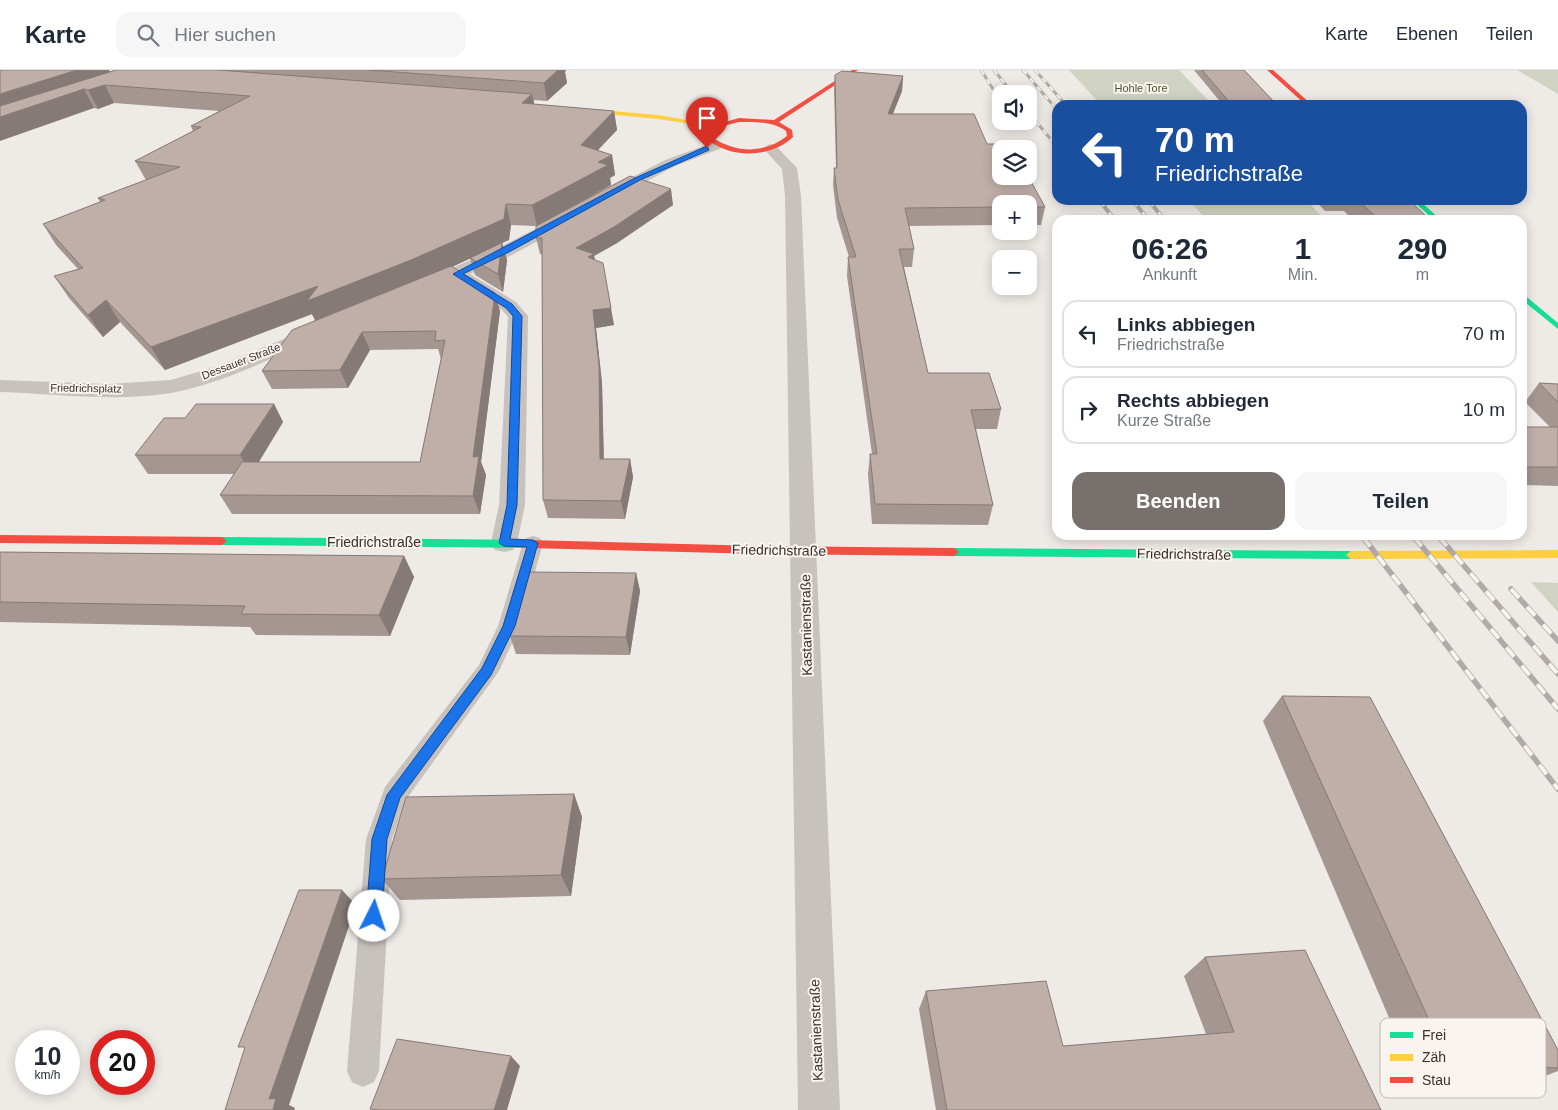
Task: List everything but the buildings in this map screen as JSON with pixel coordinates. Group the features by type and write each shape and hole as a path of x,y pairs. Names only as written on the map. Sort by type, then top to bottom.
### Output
{"street":[{"path":"775,122 855,70"},
{"path":"1270,70 1303,100"},
{"path":"412,292 506,251 670,163 717,145 738,150 770,148 784,144 791,134 786,127 775,122 739,120 717,126 658,117 566,109"},
{"path":"717,126 709,135 717,145"},
{"name":"Kastanienstraße","path":"770,148 789,168 794,196 819,1110"},
{"path":"1421,205 1432,215"},
{"path":"457,274 509,306 518,316 512,505 504,543"},
{"path":"1527,299 1558,327"},
{"name":"Dessauer Straße","path":"172,386 207,376 331,326"},
{"name":"Friedrichsplatz","path":"0,386 120,389 172,386"},
{"name":"Friedrichstraße","path":"0,539 533,543 805,550 1267,555 1558,554"}],"lane":[{"path":"363,1071 379,839 394,795 487,671 509,626 533,543"}],"green space":[{"name":"Hohle Tore","path":"1069,70 1179,70 1208,100 1096,100"},
{"path":"1517,70 1558,70 1558,94"},
{"path":"1193,205 1311,205 1320,215 1202,215"},
{"path":"1531,582 1558,583 1558,612"}],"railway":[{"path":"981,70 992,87"},
{"path":"994,70 1006,85"},
{"path":"1023,70 1052,104"},
{"path":"1035,70 1062,100"},
{"path":"1037,123 1052,141"},
{"path":"1103,205 1111,215"},
{"path":"1136,205 1145,215"},
{"path":"1152,205 1161,215"},
{"path":"1365,540 1558,789"},
{"path":"1417,540 1558,709"},
{"path":"1442,540 1558,674"},
{"path":"1511,589 1558,641"}],"traffic: fast":[{"path":"1421,205 1432,215"},
{"path":"1527,299 1558,327"},
{"path":"222,541 528,544"},
{"path":"954,552 1351,555"}],"traffic: slow":[{"path":"577,110 658,117 717,126"},
{"path":"1351,555 1558,554"}],"traffic: jam":[{"path":"775,122 855,70"},
{"path":"1270,70 1303,100"},
{"path":"739,120 765,120 777,123 789,130 790,137 772,148 750,152 729,148 710,139 710,132 717,126 739,120"},
{"path":"0,539 222,541"},
{"path":"528,544 761,550 954,552"}],"route":[{"path":"374,916 379,839 394,795 487,671 509,626 533,543 504,543 512,505 518,316 509,306 457,274 506,251 638,179 707,148"}]}
